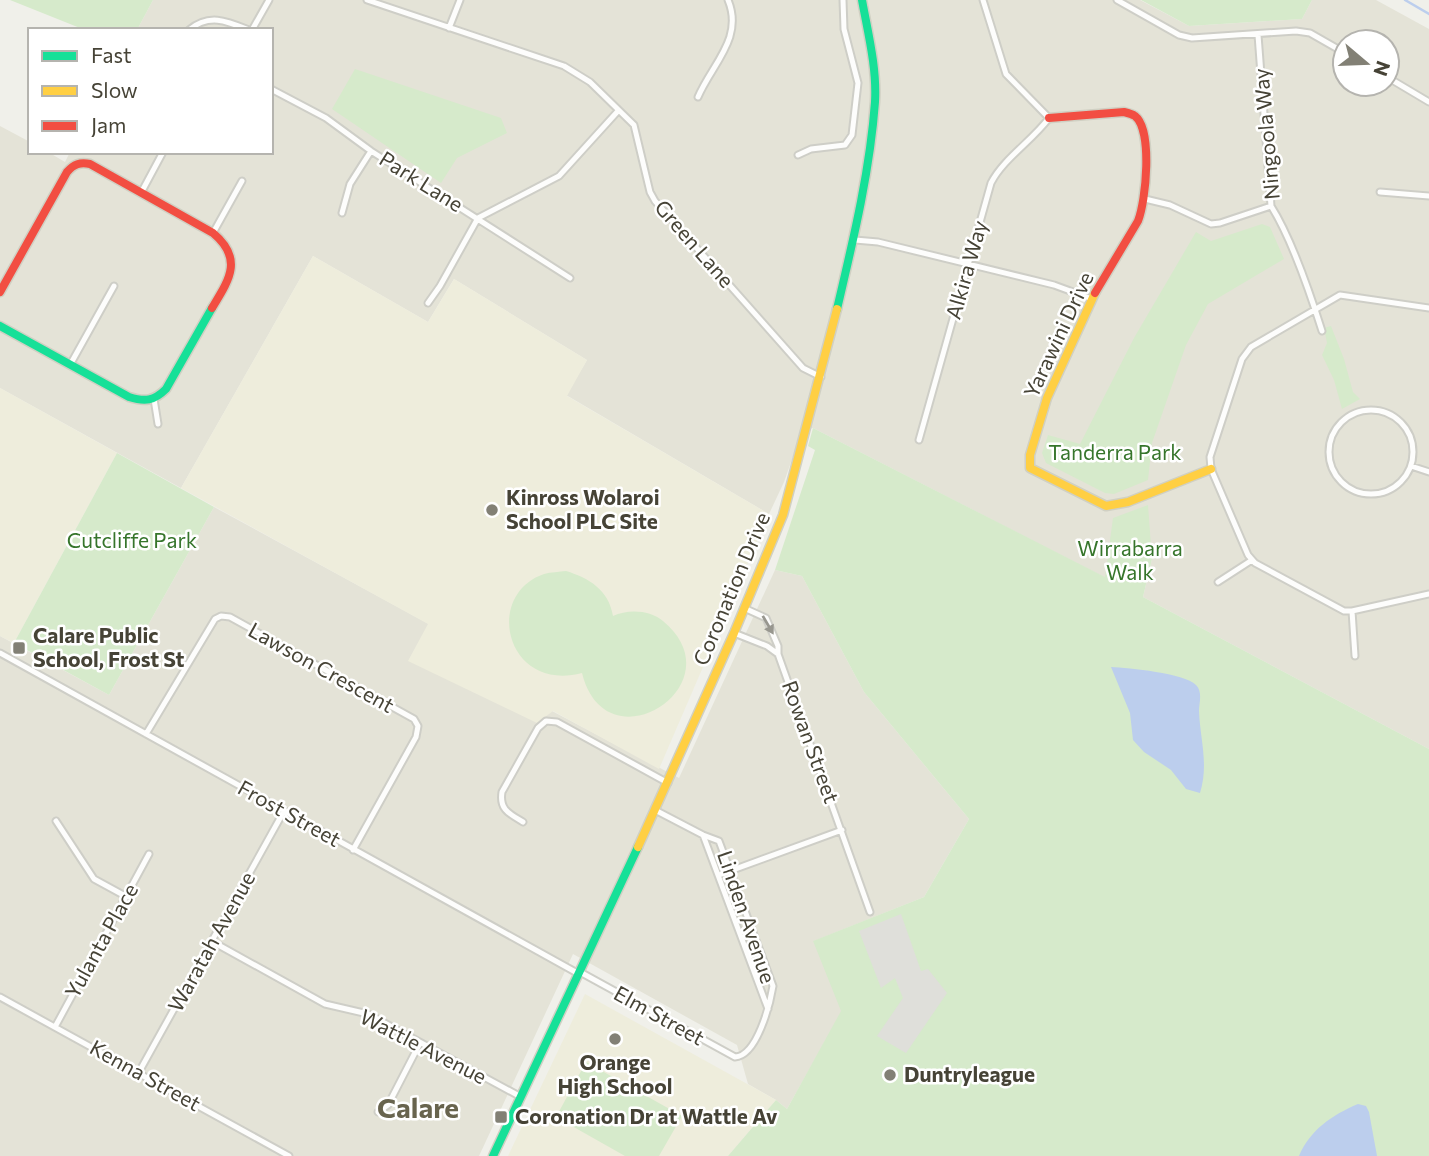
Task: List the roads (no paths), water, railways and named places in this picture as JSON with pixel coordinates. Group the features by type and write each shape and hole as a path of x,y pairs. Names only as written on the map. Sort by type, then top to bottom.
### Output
{"street":[{"path":"252,28 269,0"},
{"name":"Green Lane","path":"366,0 564,66 590,82 634,125 650,192 655,201 803,368 821,377"},
{"path":"449,28 460,0"},
{"path":"698,97 730,40 733,18 728,0"},
{"path":"799,155 811,149 845,145 852,135 858,83 844,29 843,0"},
{"name":"Coronation Drive","path":"493,1156 668,783 783,514 855,240 875,100 875,77 862,0"},
{"path":"983,0 1006,74 1049,118"},
{"path":"1117,0 1180,35 1192,38 1296,31 1310,33 1331,45"},
{"path":"192,28 212,19 224,20 246,28"},
{"name":"Ningoola Way","path":"1258,34 1271,206 1281,223 1322,331"},
{"path":"1401,85 1429,102"},
{"name":"Park Lane","path":"273,90 326,118 371,151 570,278"},
{"path":"428,303 478,218 559,176 618,111"},
{"name":"Yarawini Drive","path":"1049,118 1124,112 1135,116 1143,128 1146,182 1144,199 1135,226 1092,299 1042,411 1030,455 1030,468 1106,506 1128,502 1211,469"},
{"name":"Alkira Way","path":"919,440 993,178 1038,133 1049,118"},
{"path":"342,213 350,184 371,151"},
{"path":"141,193 162,154"},
{"path":"0,292 4,276 67,172 79,162 90,164 213,233 223,240 230,250 231,274 170,384 154,399 134,399 0,326"},
{"path":"213,233 242,181"},
{"path":"1380,192 1429,195"},
{"path":"1144,199 1170,205 1211,224 1271,206"},
{"path":"855,240 878,242 1073,290 1092,299"},
{"path":"70,365 114,286"},
{"path":"1429,308 1340,295 1251,347 1244,355 1210,451 1211,469 1252,560 1340,609 1352,611 1429,594"},
{"path":"154,399 158,424"},
{"path":"1366,410 1385,412 1400,421 1410,436 1413,446 1411,466 1404,479 1388,491 1371,495 1355,492 1340,482 1333,472 1328,453 1331,439 1340,423 1354,413 1366,410"},
{"path":"1411,466 1429,472"},
{"path":"1218,582 1252,560"},
{"name":"Rowan Street","path":"744,608 766,618 778,646 778,654 870,912"},
{"path":"1352,611 1355,656"},
{"name":"Lawson Crescent","path":"146,734 215,619 221,616 230,617 414,719 418,726 416,737 353,850"},
{"name":"Rowan Street","path":"734,633 767,646 778,654"},
{"name":"Frost Street","path":"0,653 580,973"},
{"path":"523,822 504,809 501,804 502,792 538,728 546,721 557,722 668,783"},
{"name":"Linden Avenue","path":"655,810 719,841 773,986 769,1011 747,1052 740,1057"},
{"name":"Waratah Avenue","path":"139,1072 284,811"},
{"path":"56,821 94,879 127,897"},
{"name":"Rowan Street","path":"719,874 842,830"},
{"name":"Linden Avenue","path":"703,835 769,1011"},
{"name":"Yulanta Place","path":"55,1027 149,854"},
{"name":"Wattle Avenue","path":"213,942 325,1004 368,1014 521,1097"},
{"name":"Elm Street","path":"580,973 731,1056 740,1057"},
{"path":"0,1006 2,999"},
{"name":"Kenna Street","path":"2,999 289,1156"},
{"path":"378,1112 388,1105 420,1042"}],"water":[{"path":"1111,667 1169,674 1196,685 1200,694 1204,762 1200,793 1186,789 1171,770 1144,752 1133,740 1130,713"},
{"path":"1358,1104 1366,1106 1369,1112 1377,1156 1299,1156 1309,1138 1323,1124"}],"waterway":[{"path":"1405,0 1429,14"}],"place":[{"name":"Kinross Wolaroi School PLC Site","path":"492,510"},
{"name":"Calare Public School, Frost St","path":"19,648"},
{"name":"Orange High School","path":"615,1039"},
{"name":"Duntryleague","path":"890,1075"},
{"name":"Coronation Dr at Wattle Av","path":"501,1117"}],"district":[{"name":"Calare","path":"418,1108"}],"park label":[{"name":"Tanderra Park","path":"1115,453"},
{"name":"Cutcliffe Park","path":"132,541"},
{"name":"Wirrabarra Walk","path":"1130,561"}]}
